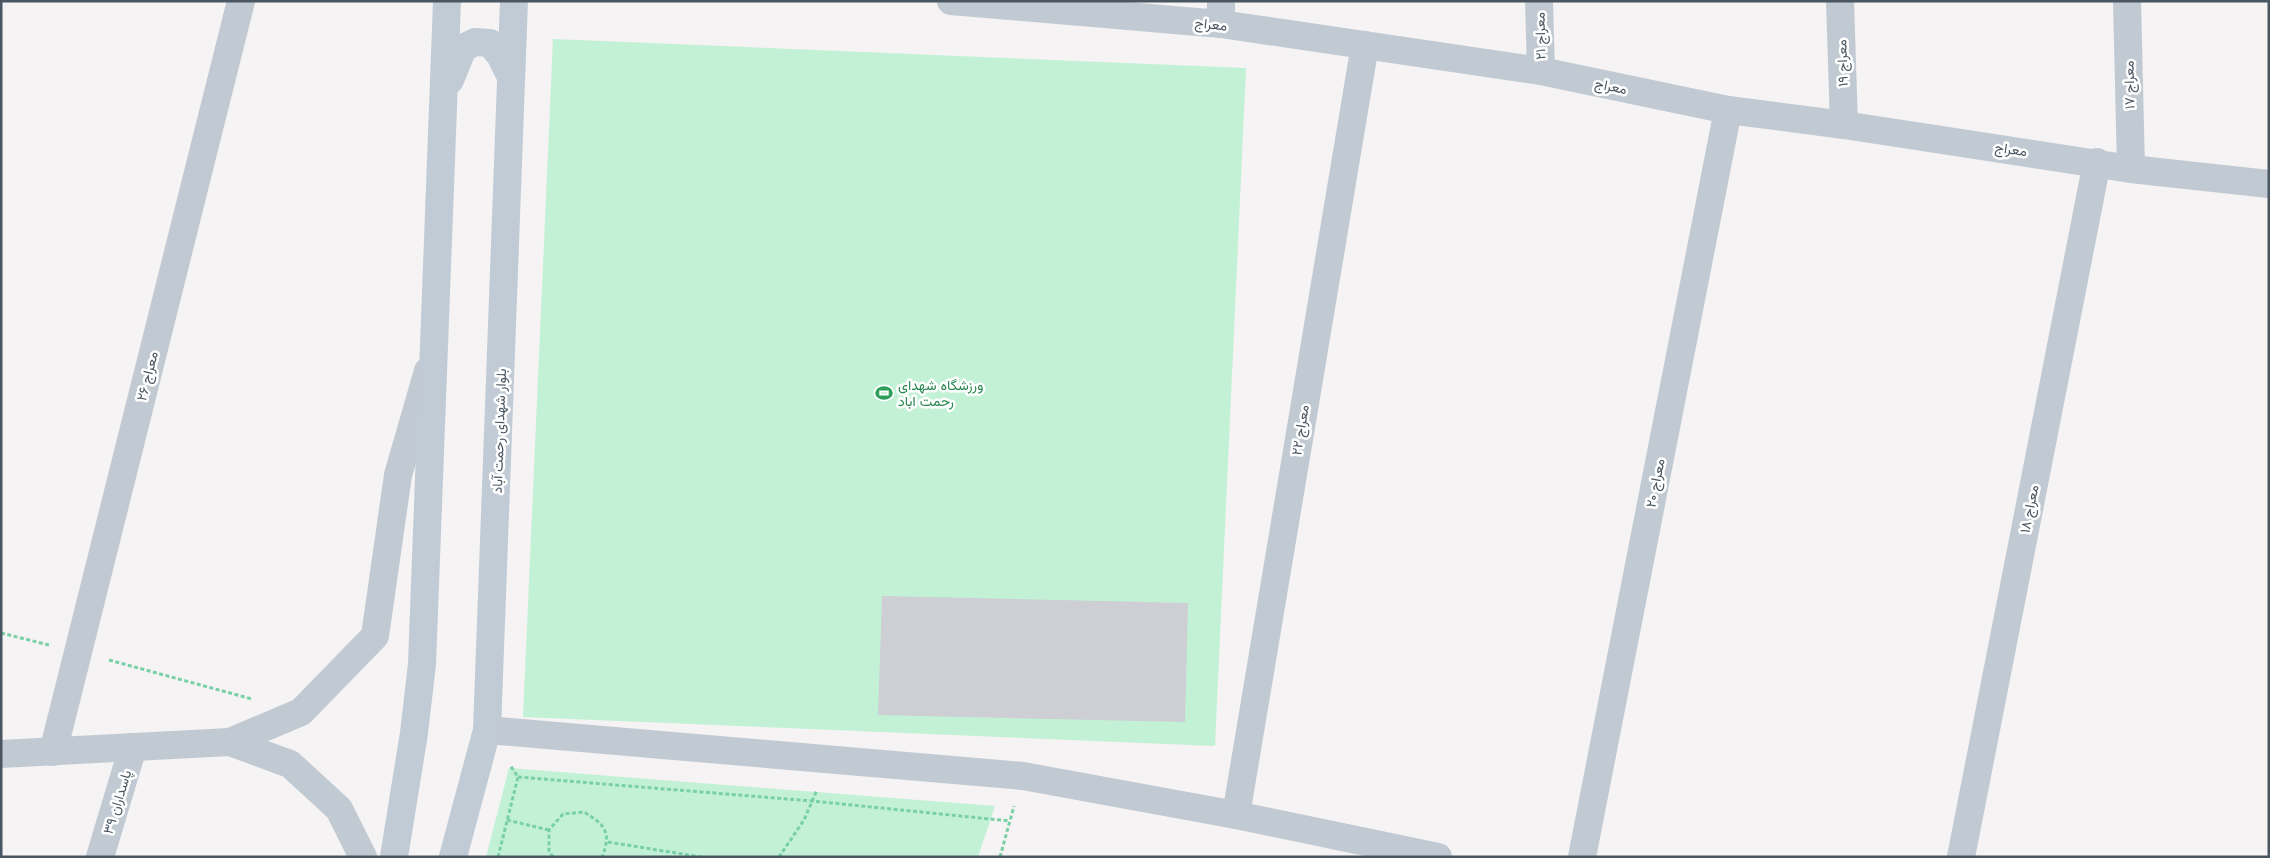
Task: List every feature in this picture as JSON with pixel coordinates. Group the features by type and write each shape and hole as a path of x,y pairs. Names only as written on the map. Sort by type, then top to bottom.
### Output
{"street":[{"name":"معراج ۲۶","path":"53,752 241,1"},
{"path":"394,857 414,733 422,664 447,1"},
{"name":"بلوار شهدای رحمت آباد","path":"453,857 487,730 514,1"},
{"name":"معراج","path":"951,1 1221,13 1365,45 1541,71 1728,110 1844,125 2097,162 2132,169 2269,184"},
{"name":"معراج ۲۱","path":"1539,1 1541,71"},
{"name":"معراج ۱۹","path":"1840,1 1844,125"},
{"name":"معراج ۱۷","path":"2127,1 2132,169"},
{"path":"444,99 454,66 463,48 475,42 490,43 500,54 511,77"},
{"name":"معراج ۲۲","path":"1236,815 1365,45"},
{"name":"معراج ۲۰","path":"1582,857 1728,110"},
{"name":"معراج ۱۸","path":"1961,857 2097,162"},
{"path":"1,754 230,742 301,712 375,636 398,475 434,351"},
{"path":"487,730 1022,776 1236,815 1438,857"},
{"path":"230,742 290,764 339,809 363,857"},
{"name":"پاسداران ۳۹","path":"100,857 133,747"}],"path":[{"path":"1,633 254,700"},
{"path":"487,730 518,777 498,857"},
{"path":"779,857 804,820 830,760"},
{"path":"1000,857 1022,776"},
{"path":"518,777 812,801 1010,821"},
{"path":"553,857 549,851 550,830 564,814 584,812 602,823 608,842 602,857"},
{"path":"508,820 550,830"},
{"path":"608,842 701,857"}],"green space":[{"name":"ورزشگاه شهدای رحمت اباد","path":"553,39 1246,68 1215,746 523,717"},
{"path":"509,768 995,806 978,857 486,857"}],"building":[{"path":"882,596 1188,603 1185,722 878,715"}],"place":[{"name":"ورزشگاه شهدای رحمت اباد","path":"884,393"}]}
